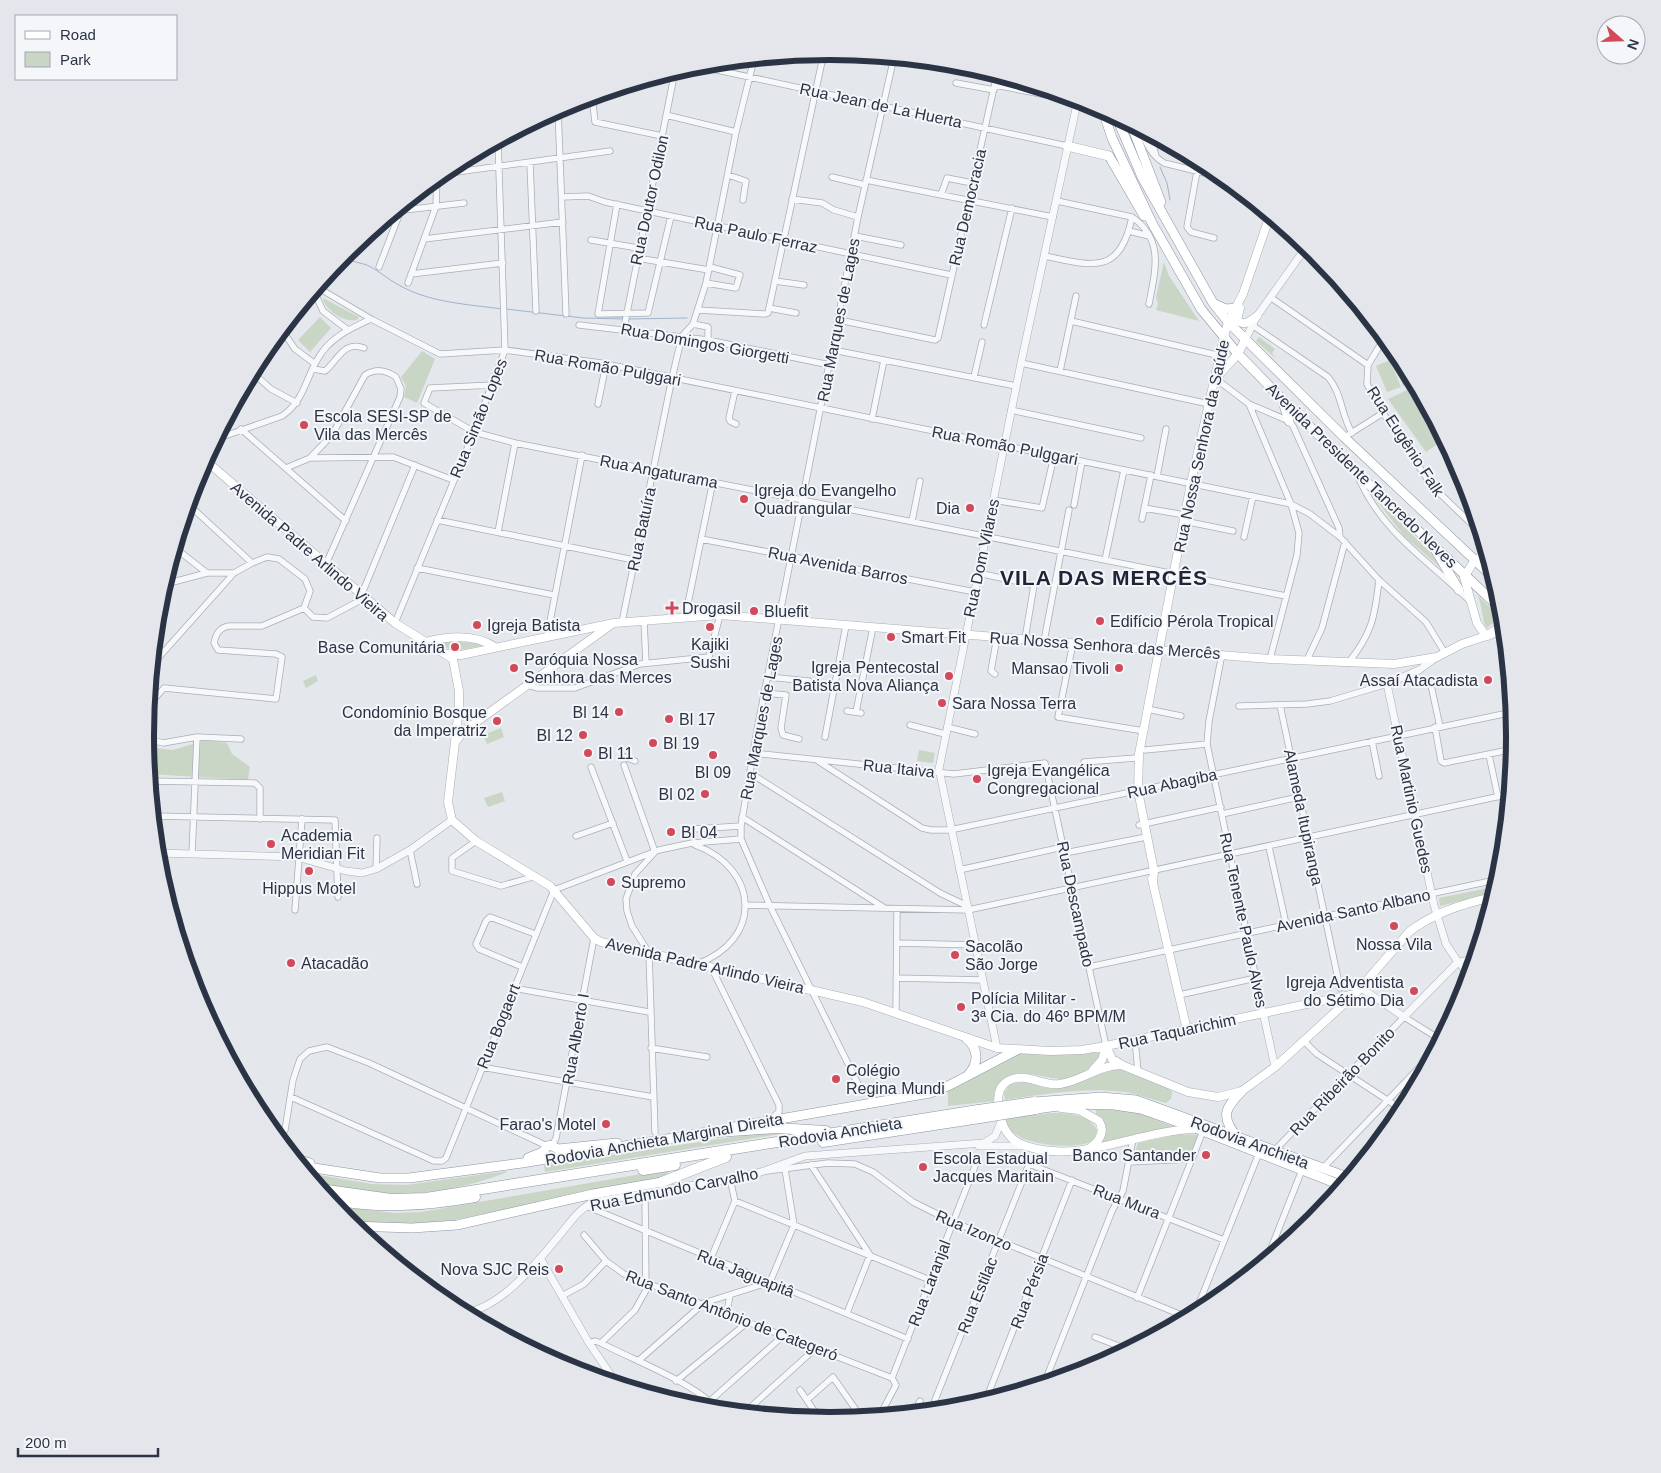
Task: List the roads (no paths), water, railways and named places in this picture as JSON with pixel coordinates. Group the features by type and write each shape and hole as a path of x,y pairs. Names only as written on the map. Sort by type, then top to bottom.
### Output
{"highway":[{"path":"1106,119 1112,138 1152,223"},
{"path":"1120,125 1142,177 1168,224"},
{"path":"1134,132 1168,224"},
{"path":"1067,146 1109,156 1140,212 1152,223"},
{"name":"Avenida Presidente Tancredo Neves","path":"1152,223 1196,301 1238,354 1356,472 1493,601"},
{"name":"Avenida Presidente Tancredo Neves","path":"1168,224 1213,303 1228,322 1348,435 1486,571"},
{"path":"1213,303 1226,308 1236,308"},
{"path":"1282,399 1291,423"},
{"path":"1430,543 1459,590"},
{"path":"1486,636 1498,631"},
{"path":"966,1038 973,1046 976,1056 975,1066 966,1077"},
{"name":"Rodovia Anchieta Marginal Direita","path":"310,1168 380,1178 408,1178 522,1163 634,1145 920,1095 950,1085 1017,1050"},
{"path":"1237,1137 1229,1127 1226,1114 1227,1107 1242,1091"},
{"name":"Rodovia Anchieta","path":"338,1200 388,1206 427,1206 1078,1097 1123,1098 1150,1105 1345,1176"},
{"name":"Rodovia Anchieta","path":"1035,1105 1050,1107 1072,1104 1128,1106 1200,1130 1338,1184"},
{"name":"Rodovia Anchieta","path":"330,1191 391,1199 426,1198 839,1132 979,1114"},
{"path":"704,1133 776,1128 839,1132"},
{"path":"522,1163 543,1152 551,1144 558,1150 605,1143 634,1145"},
{"path":"364,1226 421,1228 458,1225 592,1194 662,1182 726,1157"},
{"path":"305,1162 338,1173"}],"main road":[{"name":"Rua Nossa Senhora da Saúde","path":"1187,1030 1141,825 1136,791 1136,758 1147,711 1191,483 1224,337 1228,322 1243,294 1268,221"},
{"path":"1243,294 1238,322 1245,324 1257,316"},
{"path":"1216,379 1238,354 1245,340"},
{"name":"Avenida Padre Arlindo Vieira","path":"211,465 395,623 447,654"},
{"path":"1483,556 1475,560 1465,574 1465,587 1472,603 1477,623 1486,636"},
{"name":"Rua Nossa Senhora das Mercês","path":"447,654 458,658 495,647 618,623 720,615 1270,658 1394,664 1437,657 1462,644 1486,636 1498,629"},
{"path":"456,743 461,733 592,639 618,623"},
{"path":"1462,644 1473,634 1477,623"},
{"path":"589,628 592,639"},
{"path":"425,642 449,637 464,637 481,640 495,647"},
{"path":"452,820 448,802 459,724 458,658"},
{"path":"459,724 461,733"},
{"name":"Rua Nossa Senhora da Saúde","path":"1136,791 1142,731"},
{"name":"Avenida Padre Arlindo Vieira","path":"452,820 476,841 536,876 554,890 594,938 616,947 813,990 896,1012 997,1048"},
{"path":"1106,1046 1112,1059 1124,1066 1177,1088 1218,1097 1242,1091 1275,1067 1358,991 1409,932 1437,914 1487,899"},
{"name":"Rua Taquarichim","path":"997,1048 1017,1050 1082,1050 1187,1030 1358,991"},
{"path":"1090,1072 1102,1060 1106,1046"},
{"path":"1028,1147 1009,1136 1002,1120 999,1096 1005,1083 1010,1080 1025,1078 1060,1084 1106,1066 1124,1066"},
{"path":"1050,1107 1079,1110 1099,1121 1102,1128 1101,1136 1091,1148"},
{"name":"Rua Edmundo Carvalho","path":"1028,1147 1056,1151 1091,1148 1170,1131 1200,1130"}],"street":[{"path":"698,310 766,314 768,310 822,60"},
{"name":"Rua Marques de Lages","path":"862,1092 770,906 741,839 741,826 764,693 791,556 804,501 858,216 893,63"},
{"path":"708,340 708,327 693,324 706,283 719,226 736,132 752,65"},
{"name":"Rua Jean de La Huerta","path":"717,70 1067,146"},
{"name":"Rua Doutor Odilon","path":"625,320 673,79"},
{"name":"Rua Democracia","path":"838,324 936,340 995,81"},
{"path":"956,82 1044,95"},
{"path":"593,103 595,122 662,136"},
{"name":"Rua Dom Vilares","path":"997,1048 939,772 1011,410 1076,106"},
{"path":"666,116 736,132"},
{"path":"558,117 566,314"},
{"path":"1143,137 1156,158 1170,166 1206,174"},
{"path":"1152,142 1156,158"},
{"name":"Rua Simão Lopes","path":"395,623 506,350 499,147"},
{"path":"459,172 610,151"},
{"path":"530,163 536,312"},
{"path":"1198,169 1187,227 1191,232 1214,238"},
{"path":"728,175 746,180 743,200"},
{"path":"832,177 969,200 1053,217"},
{"path":"941,195 947,178 972,184"},
{"path":"408,283 436,206 437,187"},
{"name":"Rua Paulo Ferraz","path":"562,197 588,196 671,216 951,275"},
{"path":"792,199 822,203 834,210 858,216"},
{"path":"1057,201 1132,218 1149,236 1157,258 1149,304"},
{"path":"408,209 464,203"},
{"path":"617,204 598,314 625,320 646,314 650,310 671,216"},
{"path":"984,325 1012,208"},
{"path":"380,267 396,218"},
{"path":"1045,256 1085,264 1102,262 1120,252 1124,246 1132,218"},
{"path":"424,239 563,222"},
{"path":"1129,231 1149,236"},
{"path":"855,236 901,245"},
{"path":"591,240 638,248"},
{"path":"1245,340 1257,316 1303,253"},
{"path":"636,258 740,275 736,288 706,283"},
{"path":"412,274 502,263"},
{"path":"775,281 804,285"},
{"name":"Rua Romão Pulggari","path":"322,290 371,319 440,354 506,350 606,364 1291,504 1324,523 1340,537 1379,580 1426,622 1445,653"},
{"path":"1060,371 1076,296"},
{"path":"317,297 323,311 348,330"},
{"path":"1270,297 1368,365"},
{"path":"768,310 796,313"},
{"path":"226,435 282,416 297,403 314,366 327,346 348,330 371,319"},
{"name":"Rua Domingos Giorgetti","path":"579,325 625,320 682,336 830,365"},
{"path":"1071,321 1221,356"},
{"name":"Rua Batuíra","path":"618,623 634,560 682,336 693,324"},
{"path":"1252,326 1328,378 1337,389 1348,435 1384,413"},
{"path":"286,336 295,349 314,366 325,371 349,347 358,345 364,348"},
{"path":"974,377 982,342"},
{"name":"Rua Eugênio Falk","path":"1381,344 1368,365 1367,384 1432,486 1473,525"},
{"path":"833,350 1016,386"},
{"path":"872,419 884,360"},
{"path":"1021,363 1209,404"},
{"path":"598,404 606,364"},
{"path":"286,468 310,458 338,428 359,382 365,375 371,371 382,370 396,377 401,389 326,564"},
{"path":"258,377 271,389 297,403"},
{"path":"1216,379 1249,404 1291,423 1334,518 1340,537"},
{"name":"Rua Angaturama","path":"492,385 430,388 424,403 426,406 474,432 515,443 1286,596"},
{"path":"735,391 729,418 730,421 736,424"},
{"path":"1249,404 1291,504 1297,522 1299,546 1270,658"},
{"path":"1011,410 1142,438"},
{"path":"241,429 346,521"},
{"path":"1142,519 1166,429"},
{"path":"498,532 515,443"},
{"path":"321,447 325,458"},
{"path":"547,637 582,455"},
{"path":"993,500 1040,509 1044,506 1054,456"},
{"path":"310,458 393,457 453,480"},
{"path":"1074,505 1082,461"},
{"path":"304,608 314,617 326,618 359,601 415,465"},
{"path":"1106,560 1124,470"},
{"path":"1356,472 1372,504 1402,542 1472,603"},
{"path":"686,618 713,481"},
{"path":"912,521 920,481"},
{"path":"1244,537 1253,496"},
{"path":"1144,508 1233,531"},
{"path":"194,509 252,562"},
{"path":"1044,641 1069,510"},
{"path":"1324,523 1334,518"},
{"path":"437,520 634,560"},
{"name":"Rua Avenida Barros","path":"701,539 975,592"},
{"path":"1307,660 1322,628 1345,542"},
{"path":"180,552 207,574"},
{"path":"155,698 164,688 276,699 283,664 282,657 276,654 218,650 214,644 215,638 224,628 262,626 304,608 310,591 305,579 279,559 267,557 252,562 234,574 159,657"},
{"path":"417,568 554,595"},
{"path":"978,573 1034,585 1025,639"},
{"path":"172,583 207,574 234,574"},
{"path":"1348,663 1371,629 1379,580"},
{"path":"527,685 538,688 575,688 624,668 646,663 709,656 720,615"},
{"path":"644,621 646,663"},
{"path":"825,737 846,624"},
{"path":"847,711 859,713 874,627"},
{"path":"995,674 991,671 997,637"},
{"path":"1073,643 1058,717 1142,731"},
{"name":"Rua Tenente Paulo Alves","path":"1222,654 1208,721 1207,744 1275,1067"},
{"path":"1239,706 1293,706 1330,701 1387,684 1419,670 1437,657"},
{"path":"768,676 809,681"},
{"name":"Rua Martinio Guedes","path":"1387,684 1416,815 1431,894 1446,944 1458,962"},
{"path":"1431,685 1441,760 1444,763 1507,751"},
{"path":"764,693 786,696 781,728 783,735 799,739"},
{"name":"Alameda Itupiranga","path":"1280,705 1340,988"},
{"path":"1147,711 1181,716"},
{"name":"Rua Abagiba","path":"818,761 922,828 950,830 1506,713"},
{"path":"910,725 975,734"},
{"path":"154,740 163,743 197,737 241,739"},
{"path":"192,854 197,737"},
{"path":"1372,741 1379,776"},
{"path":"1145,750 1207,744"},
{"name":"Rua Itaiva","path":"753,753 818,761 967,773 1045,763"},
{"path":"1489,755 1498,797"},
{"path":"622,756 635,761"},
{"path":"1084,762 1136,758"},
{"name":"Rua Descampado","path":"1045,763 1106,1046"},
{"path":"624,765 655,852"},
{"path":"591,767 627,862"},
{"path":"750,773 940,893 968,908"},
{"path":"155,781 258,784 261,792 260,818"},
{"path":"745,906 897,909 968,908 1269,847 1504,795"},
{"path":"1141,825 1299,798"},
{"path":"159,816 336,821 338,897"},
{"path":"742,817 885,908"},
{"path":"295,910 302,820"},
{"path":"165,853 299,858 357,873 376,869 410,850 452,820"},
{"path":"576,836 613,823"},
{"path":"694,830 741,826"},
{"path":"959,870 1144,837"},
{"path":"376,869 377,838"},
{"path":"554,890 655,852 692,844 741,839"},
{"path":"476,841 452,858 451,869 454,873 501,886 536,876"},
{"path":"692,844 716,854 729,864 741,882 745,906 743,920 732,941 712,958 695,965"},
{"path":"1269,847 1286,924"},
{"path":"410,850 417,884"},
{"path":"655,852 635,874 626,899 627,911 632,926 649,954 649,1012 655,1132"},
{"name":"Avenida Santo Albano","path":"1090,967 1325,915 1491,881"},
{"name":"Rua Bogaert","path":"291,1097 434,1161 442,1161 446,1158 481,1067 554,890"},
{"path":"896,1012 897,909"},
{"path":"522,967 479,949 476,944 490,917 535,934"},
{"name":"Rua Alberto I","path":"551,1144 567,1081 594,938"},
{"path":"897,943 976,945"},
{"path":"1465,971 1458,962 1469,959"},
{"name":"Rua Ribeirão Bonito","path":"1275,1150 1458,962"},
{"path":"712,969 779,1105 779,1112 768,1121"},
{"path":"896,978 983,980"},
{"path":"1179,995 1256,978"},
{"path":"513,988 649,1012"},
{"path":"1358,991 1437,1037"},
{"path":"1135,1040 1138,1071"},
{"path":"1304,1041 1317,1054 1397,1106"},
{"path":"283,1133 285,1130 295,1069 300,1059 309,1051 327,1047 369,1063 465,1108 551,1144"},
{"path":"651,1048 707,1057"},
{"path":"1323,1168 1421,1065"},
{"path":"481,1067 653,1097"},
{"name":"Rua Edmundo Carvalho","path":"956,1146 990,1140 998,1131 1002,1120"},
{"path":"1137,1298 1192,1159 1200,1130"},
{"path":"1047,1377 1112,1211 1120,1198 1133,1139"},
{"name":"Rua Edmundo Carvalho","path":"473,1310 496,1300 540,1258 586,1206 594,1202 730,1179 761,1172 806,1156 956,1146 1028,1147"},
{"path":"1199,1303 1258,1153"},
{"path":"1129,1162 1192,1159"},
{"name":"Rua Laranjal","path":"882,1411 895,1388 896,1382 892,1378 977,1161"},
{"name":"Rua Izonzo","path":"761,1172 840,1163 865,1168 907,1199 953,1222 1181,1315"},
{"name":"Rua Mura","path":"1030,1163 1224,1240"},
{"name":"Rua Estilac","path":"935,1400 1030,1163"},
{"path":"811,1165 870,1255"},
{"path":"638,1361 704,1303 770,1282 794,1224 785,1169"},
{"path":"1270,1250 1302,1170"},
{"path":"711,1258 735,1201 730,1179"},
{"name":"Rua Pérsia","path":"989,1394 1072,1180"},
{"path":"594,1351 603,1344 641,1302 647,1283 646,1193"},
{"path":"735,1201 930,1280"},
{"name":"Rua Jaguapitâ","path":"586,1206 908,1339"},
{"name":"Rua Santo Antônio de Categeró","path":"584,1235 606,1261 624,1274 704,1303 892,1378"},
{"path":"847,1313 870,1255"},
{"path":"540,1258 589,1343 612,1377"},
{"path":"562,1296 584,1284 606,1261"},
{"path":"727,1312 730,1295"},
{"path":"676,1380 749,1321"},
{"path":"589,1343 595,1341 603,1344 676,1380 711,1400 784,1335"},
{"path":"1095,1337 1121,1347"},
{"path":"750,1408 816,1348"},
{"path":"807,1400 833,1377 857,1412"},
{"path":"800,1390 815,1413"},
{"path":"917,1407 920,1402"}],"waterway":[{"path":"1160,167 1167,183 1170,200"},
{"path":"350,260 368,265 397,284 422,295 448,302 502,309"},
{"path":"506,309 583,318 624,319"},
{"path":"628,319 687,318"}],"place":[{"name":"Escola SESI-SP de Vila das Mercês","path":"304,425"},
{"name":"Igreja do Evangelho Quadrangular","path":"744,499"},
{"name":"Dia","path":"970,508"},
{"name":"Drogasil","path":"672,608"},
{"name":"Bluefit","path":"754,611"},
{"name":"Edifício Pérola Tropical","path":"1100,621"},
{"name":"Igreja Batista","path":"477,625"},
{"name":"Kajiki Sushi","path":"710,627"},
{"name":"Smart Fit","path":"891,637"},
{"name":"Base Comunitária","path":"455,647"},
{"name":"Paróquia Nossa Senhora das Merces","path":"514,668"},
{"name":"Mansao Tivoli","path":"1119,668"},
{"name":"Igreja Pentecostal Batista Nova Aliança","path":"949,676"},
{"name":"Assaí Atacadista","path":"1488,680"},
{"name":"Sara Nossa Terra","path":"942,703"},
{"name":"Bl 14","path":"619,712"},
{"name":"Bl 17","path":"669,719"},
{"name":"Condomínio Bosque da Imperatriz","path":"497,721"},
{"name":"Bl 12","path":"583,735"},
{"name":"Bl 19","path":"653,743"},
{"name":"Bl 11","path":"588,753"},
{"name":"Bl 09","path":"713,755"},
{"name":"Igreja Evangélica Congregacional","path":"977,779"},
{"name":"Bl 02","path":"705,794"},
{"name":"Bl 04","path":"671,832"},
{"name":"Academia Meridian Fit","path":"271,844"},
{"name":"Hippus Motel","path":"309,871"},
{"name":"Supremo","path":"611,882"},
{"name":"Nossa Vila","path":"1394,926"},
{"name":"Sacolão São Jorge","path":"955,955"},
{"name":"Atacadão","path":"291,963"},
{"name":"Igreja Adventista do Sétimo Dia","path":"1414,991"},
{"name":"Polícia Militar - 3ª Cia. do 46º BPM/M","path":"961,1007"},
{"name":"Colégio Regina Mundi","path":"836,1079"},
{"name":"Farao's Motel","path":"606,1124"},
{"name":"Banco Santander","path":"1206,1155"},
{"name":"Escola Estadual Jacques Maritain","path":"923,1167"},
{"name":"Nova SJC Reis","path":"559,1269"}],"district":[{"name":"VILA DAS MERCÊS","path":"1104,578"}]}
